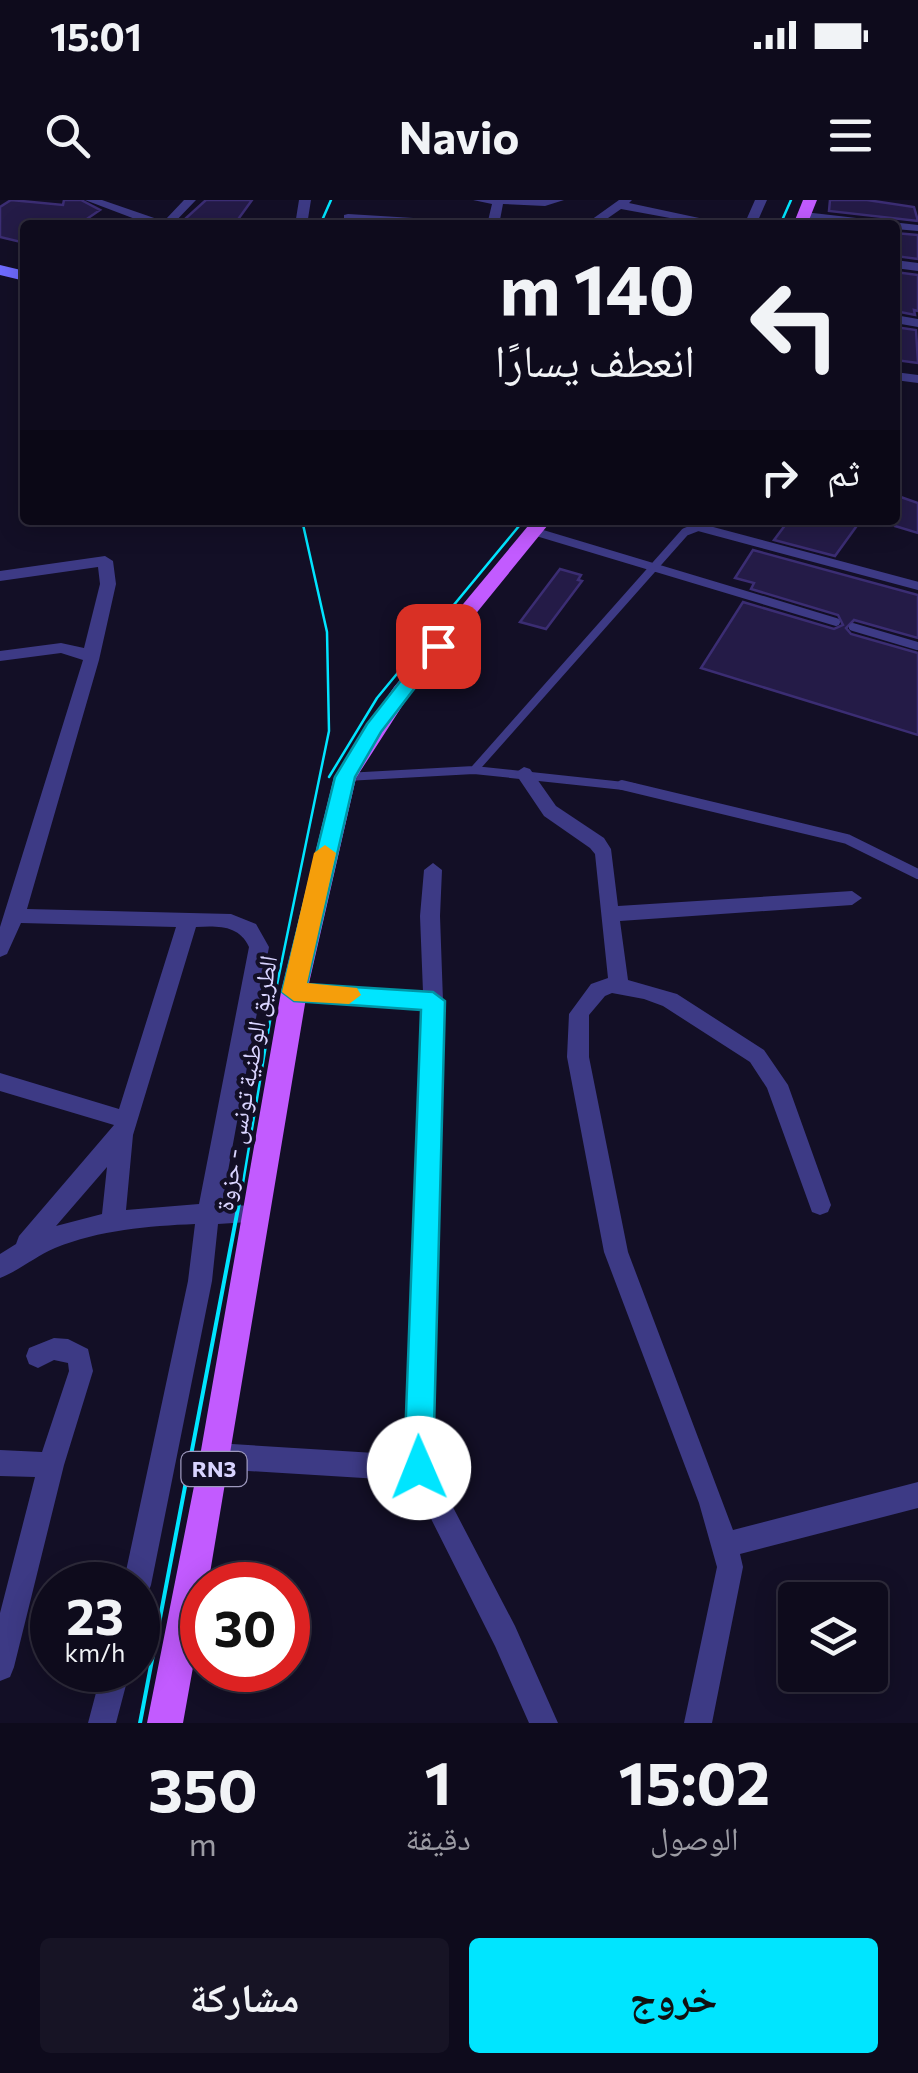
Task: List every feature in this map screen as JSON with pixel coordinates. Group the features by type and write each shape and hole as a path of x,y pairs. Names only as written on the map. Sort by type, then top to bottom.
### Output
{"main road":[{"name":"الطريق الوطنية تونس - حزوة","path":"164,1723 216,1456 294,992 345,777 401,692 538,526"}],"street":[{"path":"90,200 152,220"},
{"path":"172,220 190,200"},
{"path":"478,200 545,204 558,200"},
{"path":"598,220 623,203 688,220"},
{"path":"804,213 855,220"},
{"path":"0,576 106,561 108,584 15,916 0,949"},
{"path":"0,656 60,648 90,655"},
{"path":"524,773 550,811 597,843 604,854 619,985"},
{"path":"433,870 433,1001 419,1468 505,1636 544,1723"},
{"path":"609,914 852,898"},
{"path":"15,916 206,918 244,925 256,934 259,948 196,1298 142,1562"},
{"path":"112,1222 124,1128 188,920"},
{"path":"698,1723 730,1567 726,1544 616,1252 578,1057 579,1014 598,990 619,985 670,1000 757,1056 777,1085 820,1205"},
{"path":"294,992 433,1001"},
{"path":"0,1082 124,1128"},
{"path":"0,1267 22,1249 124,1128"},
{"path":"22,1249 60,1233 112,1222 256,1214"},
{"path":"0,1666 51,1465 81,1371 79,1357 68,1349 50,1349 38,1356"},
{"path":"216,1456 419,1468"},
{"path":"0,1463 51,1465"},
{"path":"726,1544 918,1495"},
{"path":"102,1723 110,1692"}],"lane":[{"path":"538,526 654,567 836,622"},
{"path":"474,770 685,532 698,526 918,586"},
{"path":"853,626 916,646"},
{"path":"345,777 474,770 616,783 847,839 912,866 918,874"}],"building":[{"path":"11,200 63,205 64,200 81,200 100,210 85,220 20,220 20,242 0,237 0,207"},
{"path":"206,200 252,200 238,220 186,218"},
{"path":"830,200 867,200 914,207 918,221 829,211"},
{"path":"900,233 918,235 918,259 900,257"},
{"path":"900,273 918,275 915,315 900,312"},
{"path":"900,328 916,330 918,363 900,361"},
{"path":"900,497 918,503 918,533 895,526 900,525"},
{"path":"785,525 857,525 835,556 774,540"},
{"path":"753,550 918,595 918,638 854,620 846,628 851,634 918,653 918,735 701,668 743,602 834,629 843,625 838,615 751,589 754,583 735,578"},
{"path":"560,569 581,575 578,580 582,581 546,629 520,622"}],"tram line":[{"path":"322,220 331,200"},
{"path":"782,220 791,200"},
{"path":"240,1201 272,1009 329,731 327,632 303,525"},
{"path":"329,777 377,698 520,525"},
{"path":"140,1723 240,1198"}],"slow traffic":[{"path":"325,853 294,992 349,995"}],"route":[{"path":"419,1468 433,1001 294,992 345,777 374,729 438,646"}]}
